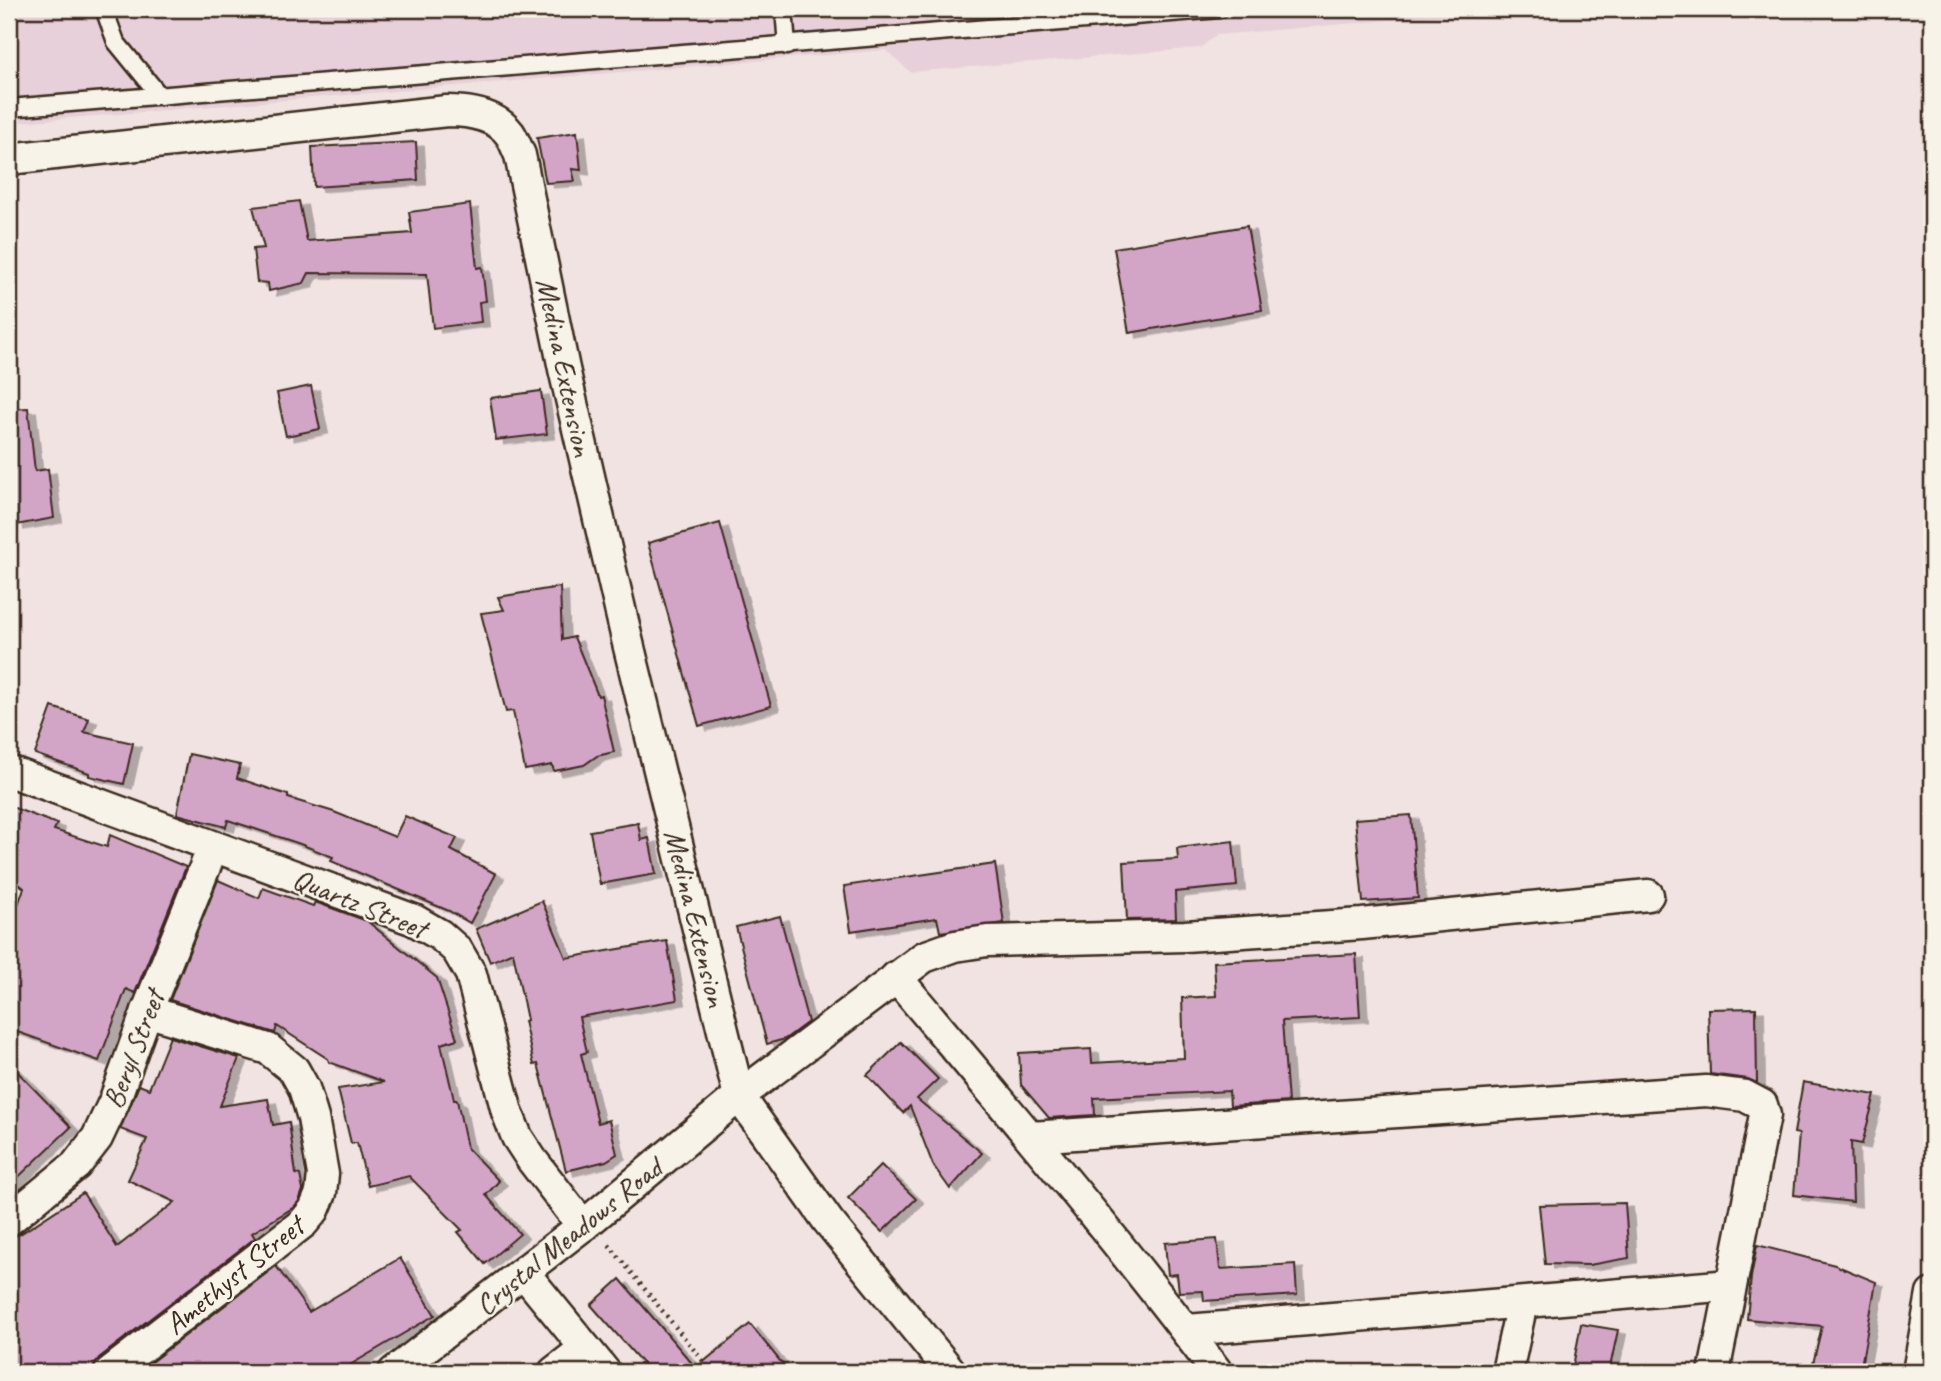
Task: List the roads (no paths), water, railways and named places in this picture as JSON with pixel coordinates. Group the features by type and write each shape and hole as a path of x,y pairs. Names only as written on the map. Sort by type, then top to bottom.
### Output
{"street":[{"name":"Medina Extension","path":"9,159 447,111 469,110 493,121 509,133 520,155 564,369 739,1096"},
{"name":"Quartz Street","path":"9,771 414,920 440,935 457,950 471,974 507,1112 517,1137 532,1160 586,1224"},
{"name":"Beryl Street","path":"9,1220 76,1165 97,1138 114,1102 147,1011 213,847"},
{"name":"Crystal Meadows Road","path":"394,1372 586,1224 739,1096 924,957 955,946 987,941 1185,936 1335,926 1648,895"},
{"path":"896,977 1031,1137 1187,1330 1217,1372"},
{"name":"Amethyst Street","path":"110,1372 303,1223 314,1209 321,1193 323,1174 313,1118 304,1088 294,1070 268,1049 147,1011"},
{"path":"1031,1137 1706,1091 1745,1096 1762,1105 1765,1115 1714,1372"},
{"path":"739,1096 828,1221 951,1372"},
{"path":"524,1273 605,1372"},
{"path":"1187,1330 1731,1284"},
{"path":"1918,1372 1932,1294"},
{"path":"1507,1372 1522,1303"},
{"path":"554,1372 585,1348"}],"lane":[{"path":"104,9 116,42 160,96"},
{"path":"784,9 787,46"},
{"path":"9,108 1220,9"}]}
